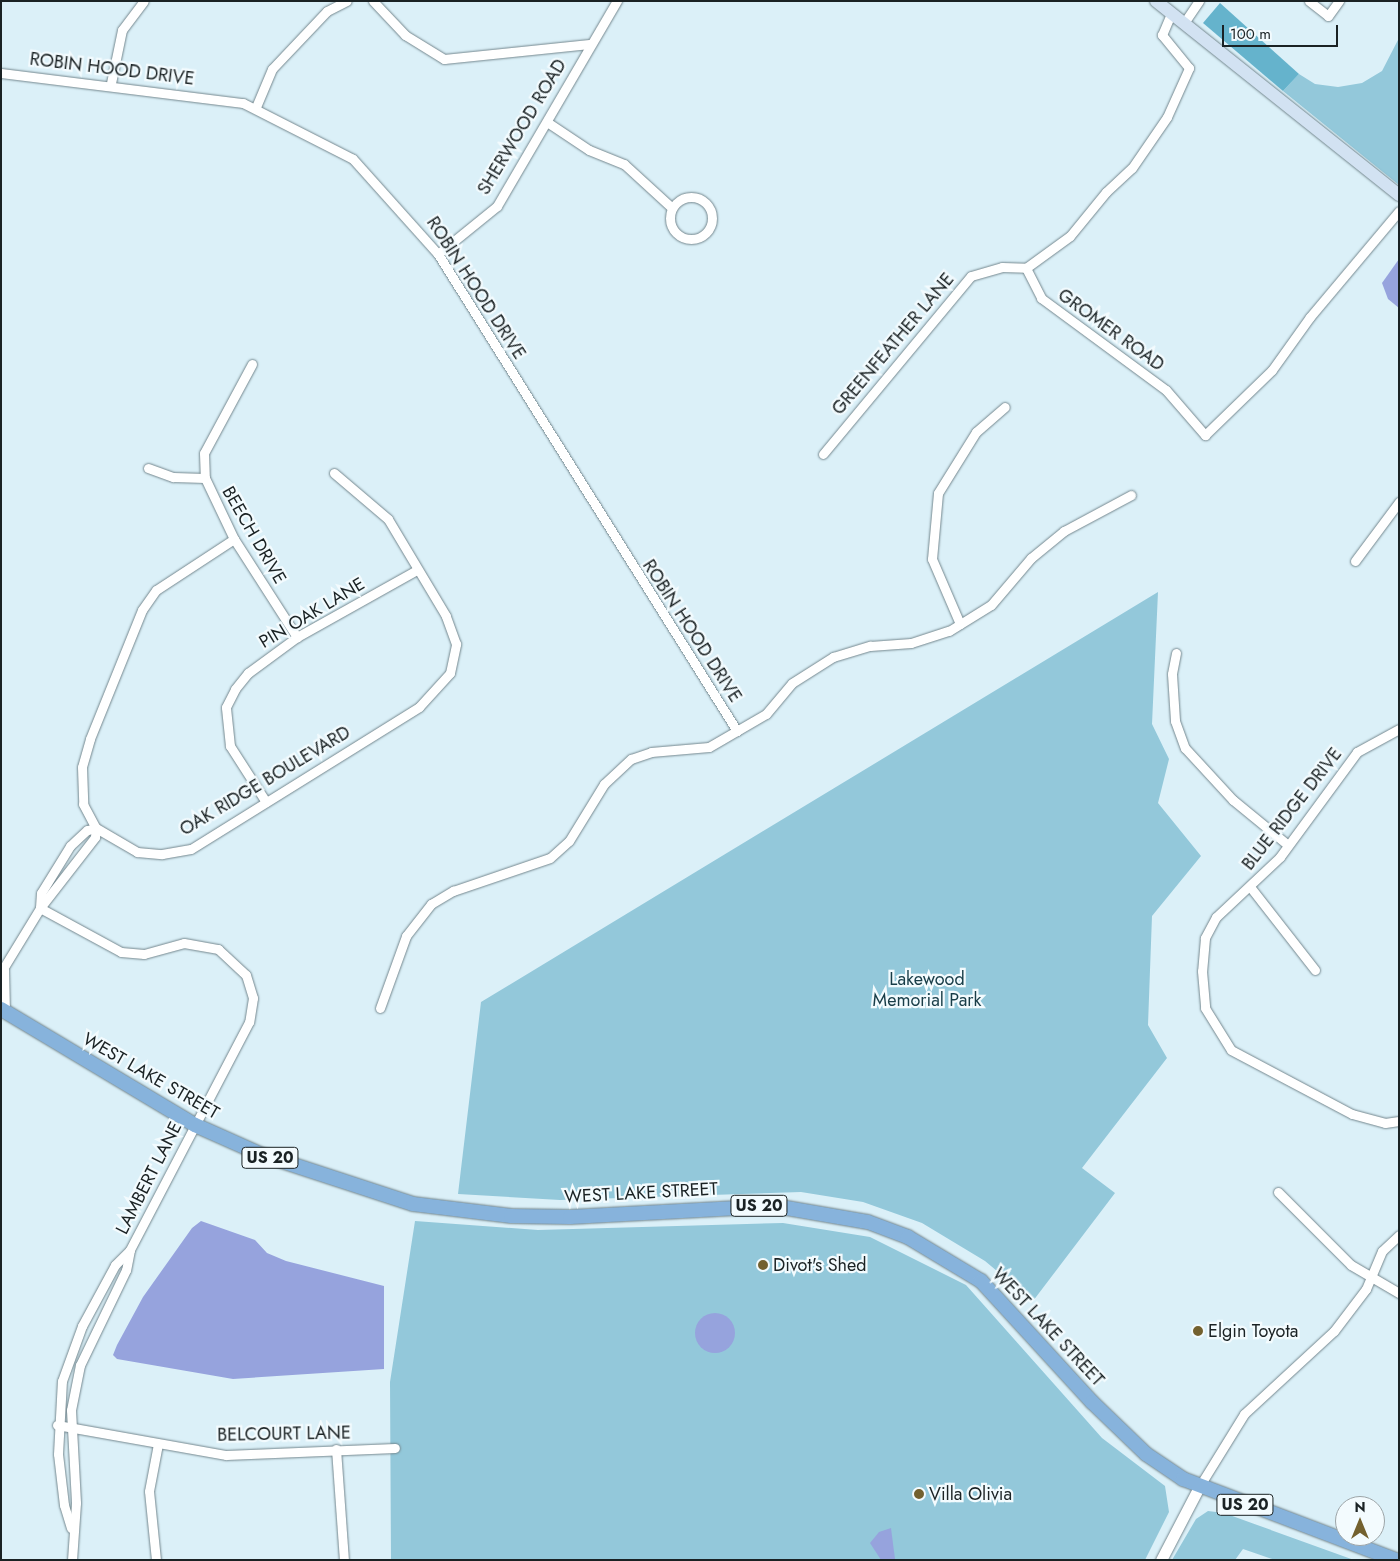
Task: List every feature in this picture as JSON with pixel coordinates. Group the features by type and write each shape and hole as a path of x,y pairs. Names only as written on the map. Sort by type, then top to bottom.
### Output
{"highway":[{"name":"WEST LAKE STREET","path":"3,1010 195,1125 346,1185 413,1204 466,1212 570,1217 775,1206 868,1222 929,1247 981,1281 1124,1434 1146,1454 1199,1488 1396,1560"}],"main road":[{"path":"1156,1 1399,195"}],"street":[{"path":"111,83 122,30 144,1"},
{"path":"256,107 272,69 293,44 327,11 347,1"},
{"path":"373,1 405,35 444,58 590,44"},
{"name":"SHERWOOD ROAD","path":"438,254 496,206 547,122 616,1"},
{"path":"1184,24 1199,1"},
{"path":"1309,1 1328,16 1339,1"},
{"path":"1026,268 1070,236 1106,192 1132,168 1167,117 1189,68 1162,35 1171,14"},
{"name":"ROBIN HOOD DRIVE","path":"1,73 111,83 256,107 354,159 438,254 738,731"},
{"path":"547,122 589,150 624,164 672,208"},
{"path":"697,198 711,212 710,226 700,237 680,236 670,225 672,208 682,199 697,198"},
{"name":"GROMER ROAD","path":"1026,268 1041,298 1166,390 1205,435 1272,370 1310,317 1399,211"},
{"name":"GREENFEATHER LANE","path":"823,454 971,276 1002,268 1026,268"},
{"name":"BEECH DRIVE","path":"252,364 204,453 205,478 234,539 297,637"},
{"path":"960,624 932,559 938,493 976,432 1005,407"},
{"path":"148,468 173,477 205,478"},
{"name":"OAK RIDGE BOULEVARD","path":"96,828 137,852 162,854 191,849 419,707 450,673 456,644 446,616 388,519 334,473"},
{"path":"380,1008 406,936 431,904 453,891 550,858 569,841 602,786 631,759 651,752 710,747 766,714 792,683 833,657 870,646 911,643 960,624 991,605 1031,558 1064,531 1131,495"},
{"path":"1355,561 1399,502"},
{"path":"3,1010 3,970 40,908 95,837 96,828 83,804 82,768 142,610 166,581 234,539"},
{"name":"PIN OAK LANE","path":"266,802 230,746 226,707 248,673 297,637 417,570"},
{"path":"1176,653 1172,674 1175,721 1184,748 1233,800 1288,845"},
{"name":"BLUE RIDGE DRIVE","path":"1399,729 1357,752 1288,845 1251,888 1216,917 1202,952 1203,999 1219,1037 1231,1050 1352,1114 1385,1123 1399,1121"},
{"path":"1251,888 1315,970"},
{"name":"LAMBERT LANE","path":"40,908 121,952 144,954 184,943 206,945 230,956 246,975 253,998 249,1022 130,1250 126,1270 80,1365 70,1429 76,1503 72,1530 72,1560"},
{"path":"1278,1192 1319,1236 1371,1278 1399,1293"},
{"path":"1161,1560 1199,1488 1244,1414 1334,1331 1371,1278 1382,1251 1399,1235"},
{"name":"LAMBERT LANE","path":"72,1530 64,1505 57,1425 62,1381 74,1344 115,1265 130,1250"},
{"name":"BELCOURT LANE","path":"57,1425 70,1429 226,1455 395,1448"},
{"path":"156,1560 149,1491 158,1444"},
{"path":"336,1449 344,1560"}],"green space":[{"path":"1399,38 1399,185 1283,91 1299,74 1315,84 1338,87 1362,83 1382,71"},
{"name":"Lakewood Memorial Park","path":"1158,592 1152,724 1169,759 1158,803 1201,856 1152,916 1148,1025 1167,1058 1082,1168 1115,1193 1033,1301 985,1261 922,1223 863,1202 801,1192 560,1200 458,1194 481,1002"},
{"path":"415,1221 538,1230 783,1223 870,1237 966,1285 1102,1438 1165,1486 1169,1512 1145,1560 391,1560 390,1382"},
{"path":"1208,1511 1224,1513 1354,1560 1275,1560 1243,1549 1235,1560 1172,1560 1196,1519"}],"shaded area":[{"path":"1220,3 1299,74 1283,91 1203,23"},
{"path":"1399,259 1399,308 1388,299 1382,283"},
{"path":"201,1221 255,1240 267,1253 286,1261 384,1286 384,1369 233,1379 117,1359 113,1355 117,1345 143,1297 192,1228"},
{"path":"719,1313 726,1316 732,1322 735,1333 734,1341 726,1350 719,1353 711,1353 704,1350 696,1341 695,1329 698,1322 707,1314"},
{"path":"891,1528 895,1559 881,1560 870,1543 879,1532"}],"place":[{"name":"Divot's Shed","path":"763,1265"},
{"name":"Elgin Toyota","path":"1198,1331"},
{"name":"Villa Olivia","path":"919,1494"}]}
